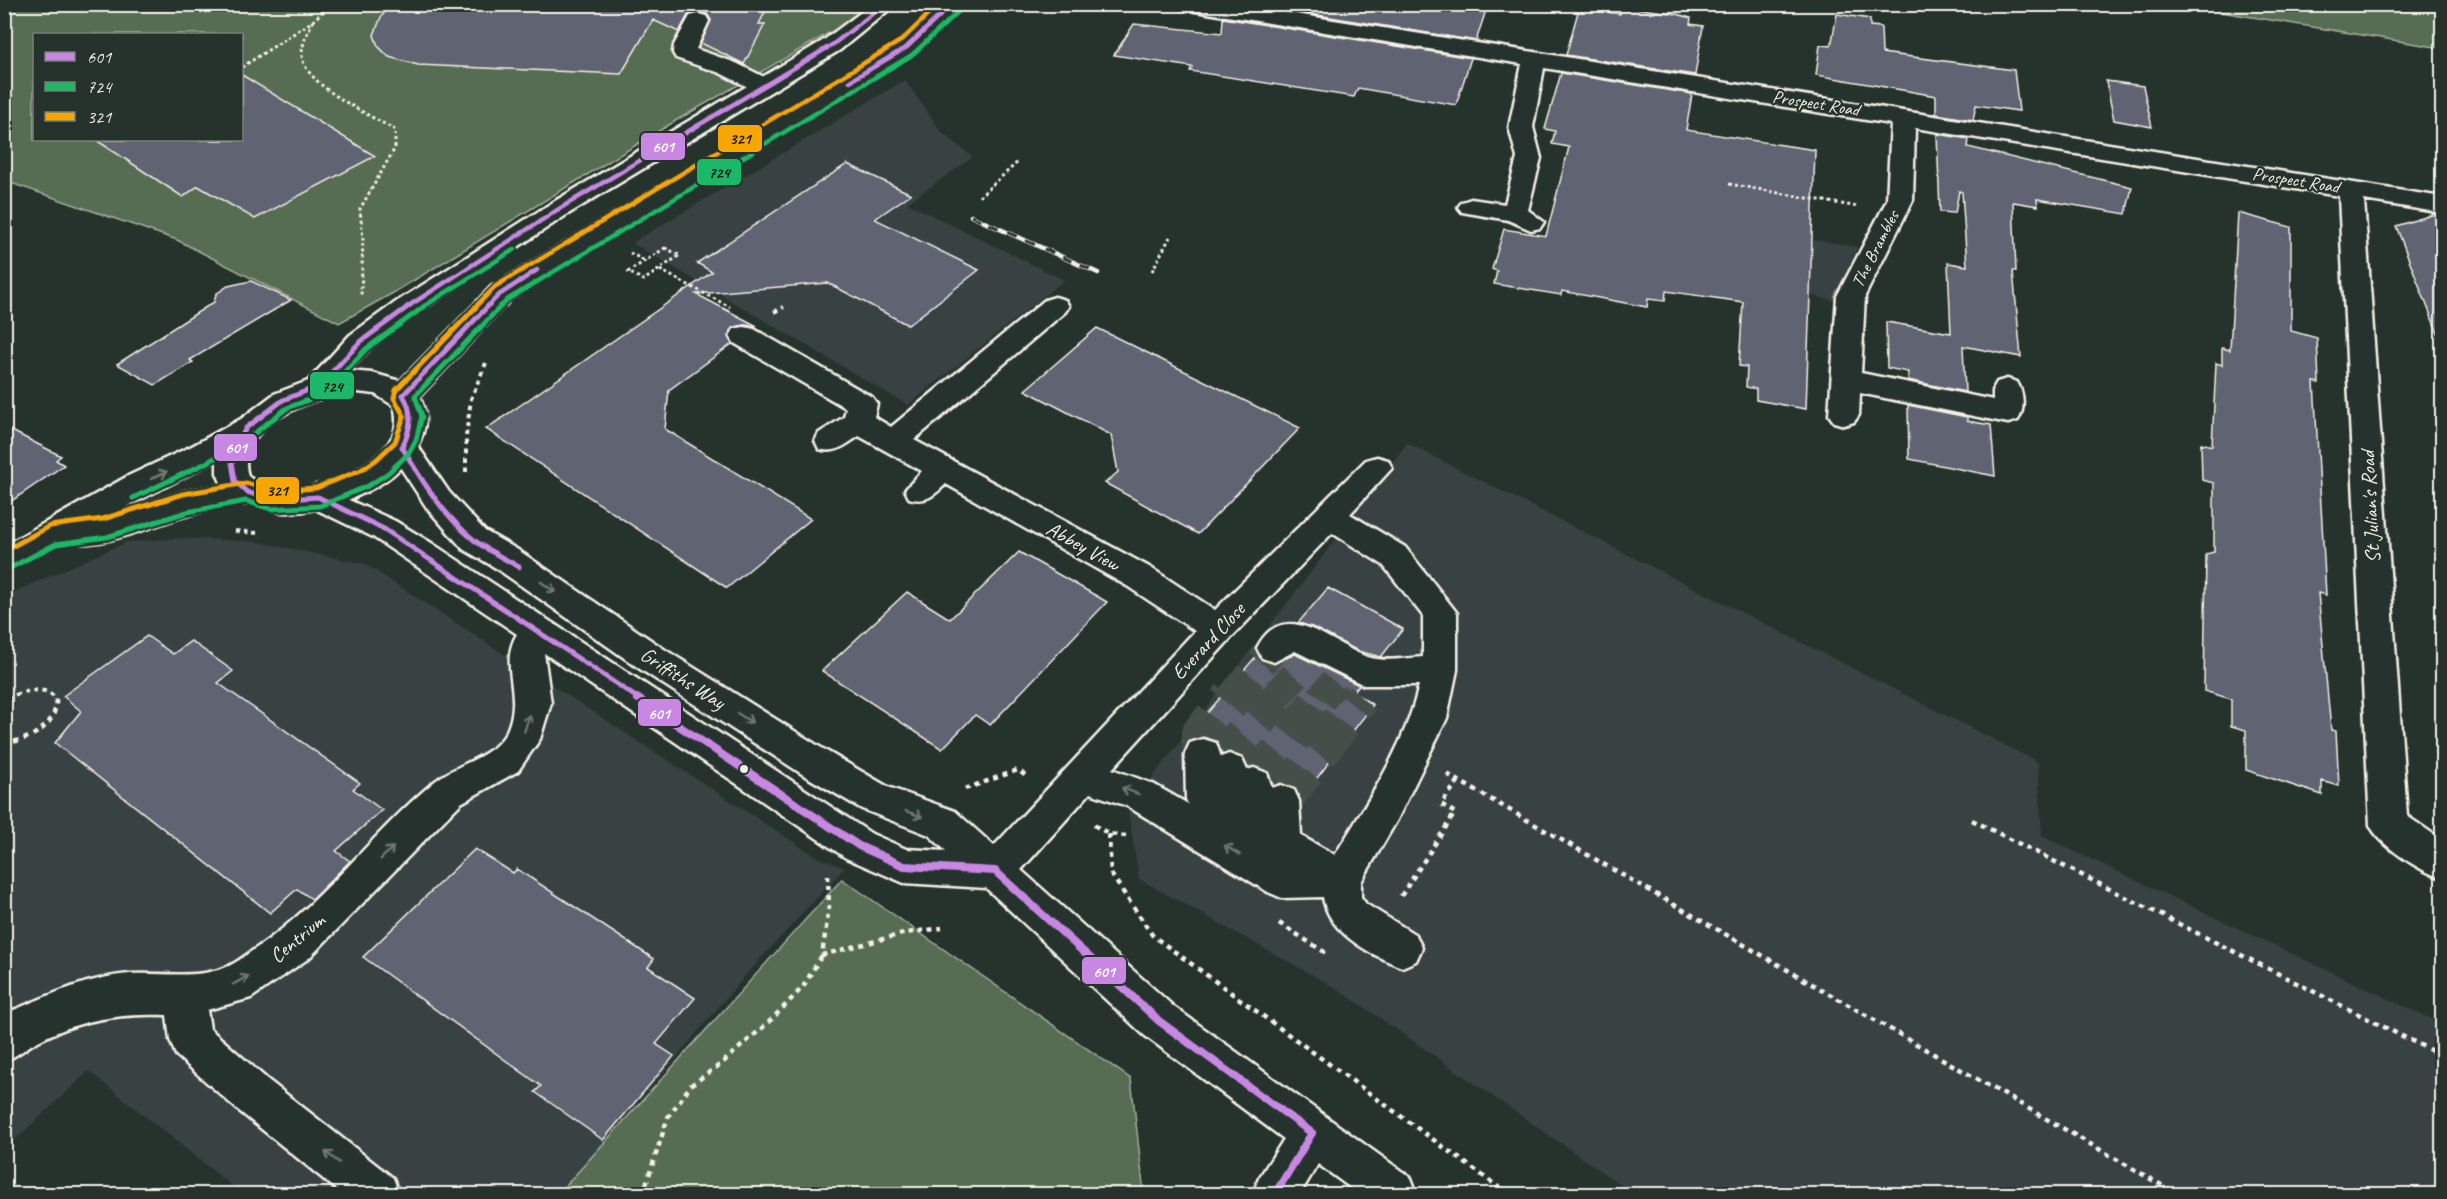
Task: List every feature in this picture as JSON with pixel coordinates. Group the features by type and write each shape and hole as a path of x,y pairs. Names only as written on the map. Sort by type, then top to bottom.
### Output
{"street":[{"path":"319,386 360,342 406,308 559,209 832,45 886,4"},
{"path":"403,395 428,374 473,320 501,293 907,47 953,4"},
{"name":"Prospect Road","path":"1189,4 2442,205"},
{"path":"698,21 685,45 684,53 728,68 762,85"},
{"path":"1471,207 1523,217 1529,158 1521,127 1534,58"},
{"name":"The Brambles","path":"1844,415 1851,296 1900,200 1903,118"},
{"name":"St Julian's Road","path":"2351,189 2389,825 2442,861"},
{"path":"904,446 1055,306"},
{"name":"Abbey View","path":"744,336 860,413 904,446 1139,578 1218,629"},
{"path":"904,446 1047,340"},
{"path":"1846,380 2008,413 2007,389"},
{"path":"4,561 139,484 203,454 246,428 283,400 319,386 366,381 390,387 403,395 413,416 408,436 402,447 382,467 365,478 318,497 271,500 247,492 235,481 231,456 246,428"},
{"path":"830,441 860,413"},
{"name":"Griffiths Way","path":"402,447 438,500 474,540 507,559 652,659 815,762 875,798 942,824 1159,1021 1395,1194"},
{"path":"920,490 944,468"},
{"name":"Everard Close","path":"995,871 1218,629 1377,468"},
{"path":"53,535 105,528 185,503 247,492"},
{"name":"Griffiths Way","path":"318,497 384,529 859,846 904,866 995,871"},
{"path":"1328,516 1394,556 1440,613 1440,670 1429,718 1413,754 1342,879 1342,900 1352,917 1402,948"},
{"name":"Centrium","path":"4,1041 24,1026 81,1003 130,994 185,996 237,984 295,945 448,792 505,760 522,739 533,703 526,659 528,646 538,631"},
{"path":"1274,648 1282,640 1298,637 1311,656 1356,679 1440,670"},
{"path":"1084,775 1140,795 1282,880 1342,879"},
{"path":"1256,830 1241,777 1204,799 1256,830 1342,879"},
{"path":"185,996 191,1040 253,1095 377,1194"},
{"path":"1275,1194 1312,1133"}],"path":[{"path":"243,66 314,21 330,4"},
{"path":"314,21 304,40 303,61 314,77 395,130 395,148 360,209 363,239 361,307"},
{"path":"979,196 1018,162"},
{"path":"1729,184 1893,214"},
{"path":"1152,271 1170,237"},
{"path":"665,248 680,255 660,270 644,280 628,272 665,248"},
{"path":"660,270 734,309"},
{"path":"764,316 784,307"},
{"path":"465,477 466,436 471,399 491,356"},
{"path":"4,743 24,739 43,728 52,718 58,703 56,697 46,690 30,690 6,699"},
{"path":"1413,754 2177,1194"},
{"path":"953,789 965,789 1018,770"},
{"path":"1972,820 2442,1056"},
{"path":"1109,834 1111,874 1153,936 1508,1194"},
{"path":"642,1194 668,1117 691,1085 721,1064 770,1021 803,987 822,955 828,907 828,863"},
{"path":"822,955 906,933 942,928"}],"shaded area":[{"path":"905,80 942,133 973,157 907,203 1064,280 908,405 632,243"},
{"path":"1677,217 1857,247 1836,301 1810,295"},
{"path":"1407,443 2038,762 2042,836 2442,1024 2442,1194 1634,1194 1338,989 1139,879 1128,809 1305,580"},
{"path":"179,538 258,542 365,564 815,856 844,868 751,969 560,1194 242,1194 89,1071 5,1149 5,596 127,542"}],"green space":[{"path":"5,5 869,5 850,21 677,120 393,293 339,323 177,240 5,181"},
{"path":"2178,5 2442,5 2442,48"},
{"path":"842,879 1131,1079 1144,1194 558,1194"}],"building":[{"path":"391,4 769,4 759,24 765,24 744,64 701,43 711,20 707,14 697,12 688,15 679,32 653,20 621,74 418,65 389,57 378,46 374,35 381,17"},
{"path":"1250,4 1488,4 1476,41"},
{"path":"1621,6 1677,14 1691,18 1690,24 1703,26 1695,75 1566,55 1579,8 1620,14"},
{"path":"1837,14 1870,19 1870,26 1881,27 1882,53 2014,70 2019,111 1976,105 1973,120 1936,114 1936,96 1816,75 1820,45 1831,46"},
{"path":"1223,18 1471,58 1456,105 1358,88 1354,97 1190,71 1192,67 1114,55 1134,24 1222,33"},
{"path":"1561,73 1692,94 1686,130 1815,150 1806,409 1756,400 1756,389 1746,387 1747,367 1739,366 1743,302 1666,291 1665,301 1648,299 1647,307 1562,291 1561,295 1494,284 1497,271 1492,269 1504,229 1546,236 1569,147 1552,144 1555,131 1545,129"},
{"path":"243,76 375,156 255,219 198,186 183,197 98,141 243,141"},
{"path":"2106,81 2143,86 2152,127 2114,120"},
{"path":"1937,134 1969,139 1968,147 2132,187 2126,214 2037,199 2038,206 2013,202 2016,271 2013,271 2021,357 1963,346 1965,392 1908,380 1908,372 1887,368 1886,322 1951,333 1948,263 1967,266 1962,192 1959,191 1955,213 1940,212"},
{"path":"847,164 911,194 875,219 979,270 908,325 828,283 696,294 757,326 744,325 732,328 728,337 732,344 669,390 665,429 811,519 727,588 486,429 712,272 697,263"},
{"path":"2238,213 2291,227 2291,331 2317,338 2319,383 2314,382 2326,595 2318,593 2331,730 2336,731 2339,786 2322,781 2322,795 2246,770 2246,730 2231,726 2231,699 2204,691 2206,554 2214,552 2214,483 2202,480 2201,443 2212,446 2216,363 2222,365 2222,348 2230,350"},
{"path":"2435,214 2442,215 2442,338 2440,339 2396,226"},
{"path":"251,281 291,300 190,360 193,362 155,385 117,364 214,302 216,294 228,286"},
{"path":"1097,328 1300,428 1198,534 1105,483 1118,472 1111,435 1025,390"},
{"path":"1908,405 1967,417 1967,421 1991,425 1995,476 1909,459"},
{"path":"4,427 61,456 56,460 64,465 4,506"},
{"path":"1019,552 1107,602 990,725 975,715 942,749 822,671 907,592 950,619"},
{"path":"1328,588 1403,629 1381,657 1358,651 1312,627 1298,623"},
{"path":"147,636 173,654 191,641 233,671 218,683 360,783 353,789 382,810 336,851 350,861 312,899 297,889 270,913 55,743 81,711 63,696"},
{"path":"1258,654 1261,660 1273,664 1295,654 1359,685 1353,692 1373,705 1301,799 1295,788 1282,783 1273,785 1268,771 1255,766 1248,767 1243,757 1230,752 1222,754 1217,741 1202,737 1187,744 1183,741"},
{"path":"475,849 513,873 517,869 654,959 648,967 695,998 656,1044 674,1056 603,1140 535,1092 541,1086 363,957"}],"tunnel":[{"path":"1231,699 1274,648"},
{"path":"1274,699 1303,665"},
{"path":"1321,699 1335,682"},
{"path":"1203,754 1202,733 1232,698"},
{"path":"1229,770 1230,751 1275,698"},
{"path":"1254,784 1322,698"},
{"path":"1281,801 1360,698"}],"railway":[{"path":"971,216 1098,273"}],"transit line":[{"name":"601","path":"885,4 832,45 559,209 406,308 360,342 319,386 283,400 246,428 231,456 235,481 247,492 271,500 318,497 384,529 859,846 904,866 995,871 1159,1021 1312,1133"},
{"name":"321","path":"4,551 50,526 103,519 183,494 246,483 272,491 316,488 361,470 376,460 395,442 404,416 394,398 396,390 496,286 902,40 939,4"},
{"name":"601","path":"850,81 907,47 952,4"},
{"name":"724","path":"8,569 56,544 107,537 187,512 246,501 271,509 320,506 368,486 388,473 409,453 416,440 422,416 415,396 507,300 912,55 959,11"},
{"name":"724","path":"133,498 208,462 251,436 287,408 324,394 366,349 411,315 515,249"},
{"name":"601","path":"519,567 474,540 452,520 425,485 402,447 411,421 411,414 403,395 499,295 537,270"},
{"name":"601","path":"1275,1194 1312,1133"}]}
